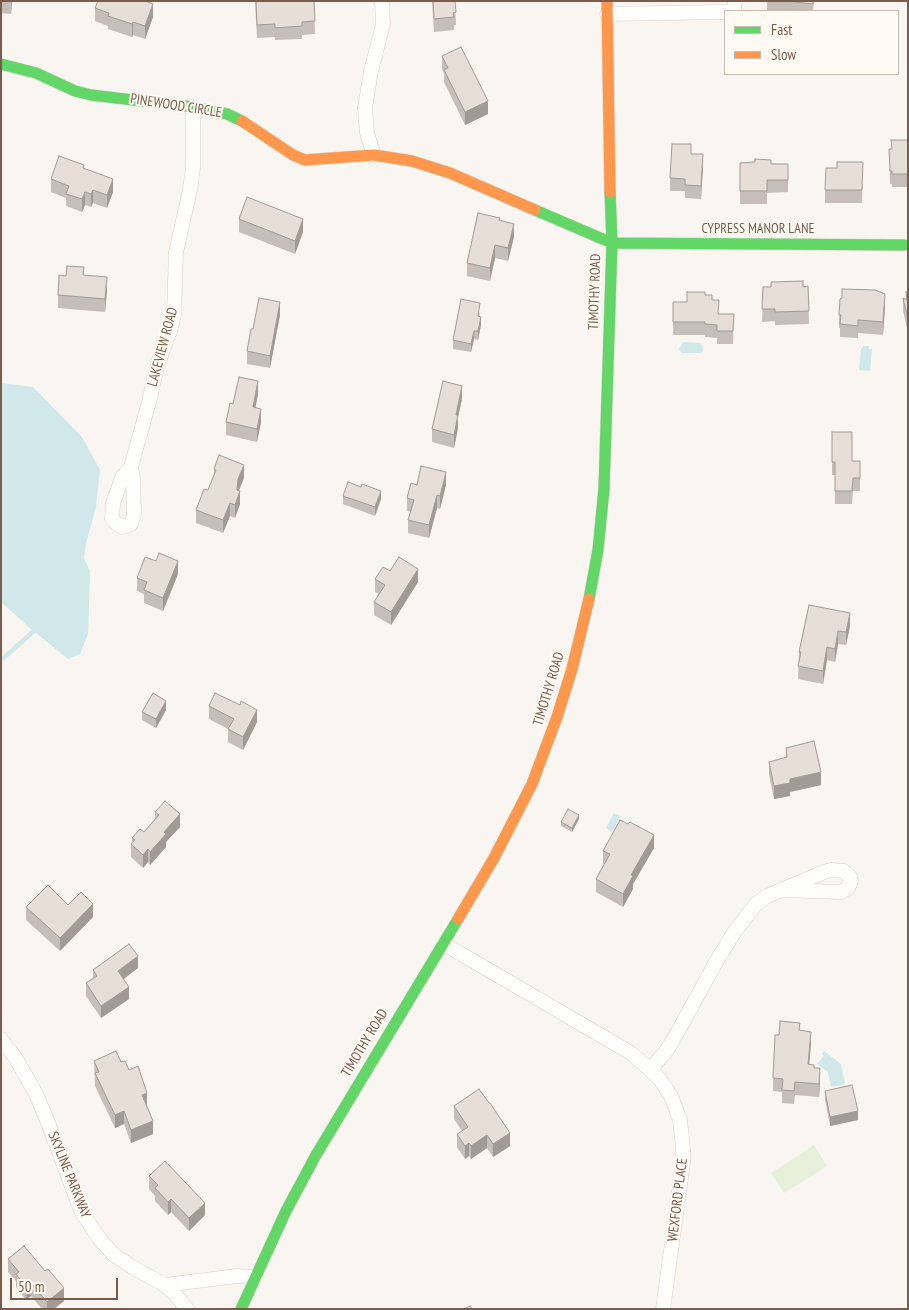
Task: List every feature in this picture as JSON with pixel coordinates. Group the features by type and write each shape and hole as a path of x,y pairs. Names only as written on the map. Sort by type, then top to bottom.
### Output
{"main road":[{"name":"TIMOTHY ROAD","path":"241,1309 286,1211 316,1155 494,858 532,784 572,670 585,618 598,550 604,489 612,243 607,118 607,8"},
{"name":"PINEWOOD CIRCLE","path":"1,64 36,73 68,88 90,95 221,112 234,117 293,155 305,160 374,155 412,161 450,173 612,243"},
{"name":"CYPRESS MANOR LANE","path":"612,243 904,245"}],"street":[{"path":"374,155 367,133 365,108 371,72 383,24 382,1"},
{"path":"607,8 724,12"},
{"name":"LAKEVIEW ROAD","path":"131,467 158,363 174,315 176,252 193,168 193,107"},
{"path":"650,1069 665,1053 716,962 746,915 766,896 782,890"},
{"name":"WEXFORD PLACE","path":"444,944 631,1053 658,1077 676,1107 680,1120 683,1149 682,1182 663,1309"},
{"name":"SKYLINE PARKWAY","path":"1,1039 15,1057 36,1094 48,1120 82,1213 99,1238 113,1254 165,1285 187,1309"},
{"path":"165,1285 237,1276 255,1277"}],"green space":[{"path":"814,1145 827,1166 784,1193 771,1173"}],"water":[{"path":"683,342 700,343 703,351 700,353 682,353 679,349"},
{"path":"869,346 869,349 872,349 870,371 859,370 861,348"},
{"path":"1,383 33,387 82,437 100,470 96,507 84,558 90,571 88,634 80,654 68,659 1,602"},
{"path":"614,813 620,816 612,832 606,828"},
{"path":"824,1051 841,1064 845,1084 831,1087 828,1072 817,1064 824,1056 822,1054"}],"building":[{"path":"98,1 145,1 153,4 145,26 108,16 109,13 95,8"},
{"path":"256,1 314,1 315,21 302,22 302,26 275,28 275,24 257,25"},
{"path":"433,1 455,1 456,12 453,13 454,17 434,19"},
{"path":"786,1 813,1 813,4"},
{"path":"461,47 488,101 465,112 444,70 448,68 442,56"},
{"path":"891,140 908,140 908,174 892,174 892,171 890,171 889,149 892,149"},
{"path":"672,144 691,144 691,154 703,154 701,186 685,185 685,179 670,178"},
{"path":"59,156 84,165 83,168 113,179 107,195 93,190 91,194 85,192 82,199 66,194 69,186 51,179"},
{"path":"755,159 771,160 771,164 788,164 788,180 767,180 767,191 740,191 740,163 755,162"},
{"path":"837,162 863,162 862,190 825,190 826,168 837,168"},
{"path":"247,197 303,219 295,241 239,219"},
{"path":"478,213 500,218 499,220 514,224 508,248 495,245 490,268 467,263"},
{"path":"67,266 84,267 83,275 107,277 105,299 58,295 59,275 66,276"},
{"path":"803,281 803,287 808,286 809,311 775,312 775,309 762,309 763,287 771,287 771,282"},
{"path":"842,289 875,290 885,294 883,322 858,320 858,326 840,324 841,315 839,315"},
{"path":"687,292 705,292 705,295 712,295 712,300 719,300 718,314 734,314 733,331 717,331 717,325 705,324 705,322 673,322 673,302 687,302"},
{"path":"906,292 908,292 908,319 903,298 907,300"},
{"path":"259,298 280,302 270,356 247,351"},
{"path":"461,299 480,303 478,316 481,317 478,331 474,331 471,344 453,340"},
{"path":"239,377 258,381 253,407 261,409 257,429 226,422 230,403 233,404"},
{"path":"443,381 462,386 454,435 432,429"},
{"path":"832,432 852,432 852,461 860,461 860,478 853,478 852,491 835,491 835,462 832,462"},
{"path":"219,455 244,465 238,479 237,490 240,491 235,505 230,503 223,520 196,510 204,489 208,490 216,470 214,469"},
{"path":"421,466 446,472 440,496 437,495 429,525 408,520 414,500 407,498 411,483 417,485"},
{"path":"348,482 361,487 362,484 381,491 375,507 343,496"},
{"path":"159,553 178,561 163,598 144,590 147,582 137,578 145,557 156,561"},
{"path":"399,557 418,569 391,612 374,602 385,585 375,579 383,567 390,571"},
{"path":"809,605 850,613 846,632 838,631 835,649 827,647 823,671 798,666 801,652 799,652"},
{"path":"153,693 166,701 156,719 142,712"},
{"path":"215,693 240,705 241,701 257,710 243,737 228,729 234,719 209,706"},
{"path":"814,741 821,772 790,779 790,783 774,786 769,762 787,757 786,748"},
{"path":"165,801 180,814 150,852 148,849 143,855 131,844 135,840 132,838 140,829 144,832 159,815 155,812"},
{"path":"568,809 579,815 572,828 561,822"},
{"path":"620,820 628,824 630,822 654,835 631,875 633,876 623,894 596,879 610,854 603,851"},
{"path":"48,885 68,905 81,892 93,904 60,938 26,907"},
{"path":"129,944 138,956 118,971 129,987 101,1006 86,983 97,976 93,970"},
{"path":"780,1021 800,1023 799,1030 811,1032 808,1064 814,1065 814,1068 820,1068 819,1084 795,1082 794,1091 782,1090 783,1079 773,1078 775,1035 779,1035"},
{"path":"116,1051 121,1062 125,1061 129,1070 138,1066 147,1093 142,1095 153,1121 131,1130 124,1111 115,1115 95,1073 99,1072 94,1061"},
{"path":"852,1085 858,1111 830,1117 825,1091"},
{"path":"479,1089 510,1133 493,1144 487,1135 471,1146 469,1143 465,1146 457,1134 468,1127 454,1106"},
{"path":"165,1161 205,1203 189,1218 171,1199 168,1202 155,1188 158,1185 149,1176"},
{"path":"24,1246 45,1271 48,1269 64,1288 47,1302 31,1283 26,1287 16,1274 19,1272 8,1259"}],"waterway":[{"path":"1,660 34,631"}],"traffic: fast":[{"path":"1,64 36,73 75,91 91,95 193,107 227,114 242,121"},
{"path":"589,599 598,550 604,489 612,243 610,192"},
{"path":"535,210 612,243 904,245"},
{"path":"241,1309 286,1211 316,1155 458,919"}],"traffic: slow":[{"path":"607,1 610,192"},
{"path":"242,121 293,155 305,160 374,155 412,161 450,173 535,210"},
{"path":"458,919 494,858 532,784 557,717 572,669 589,599"}]}
